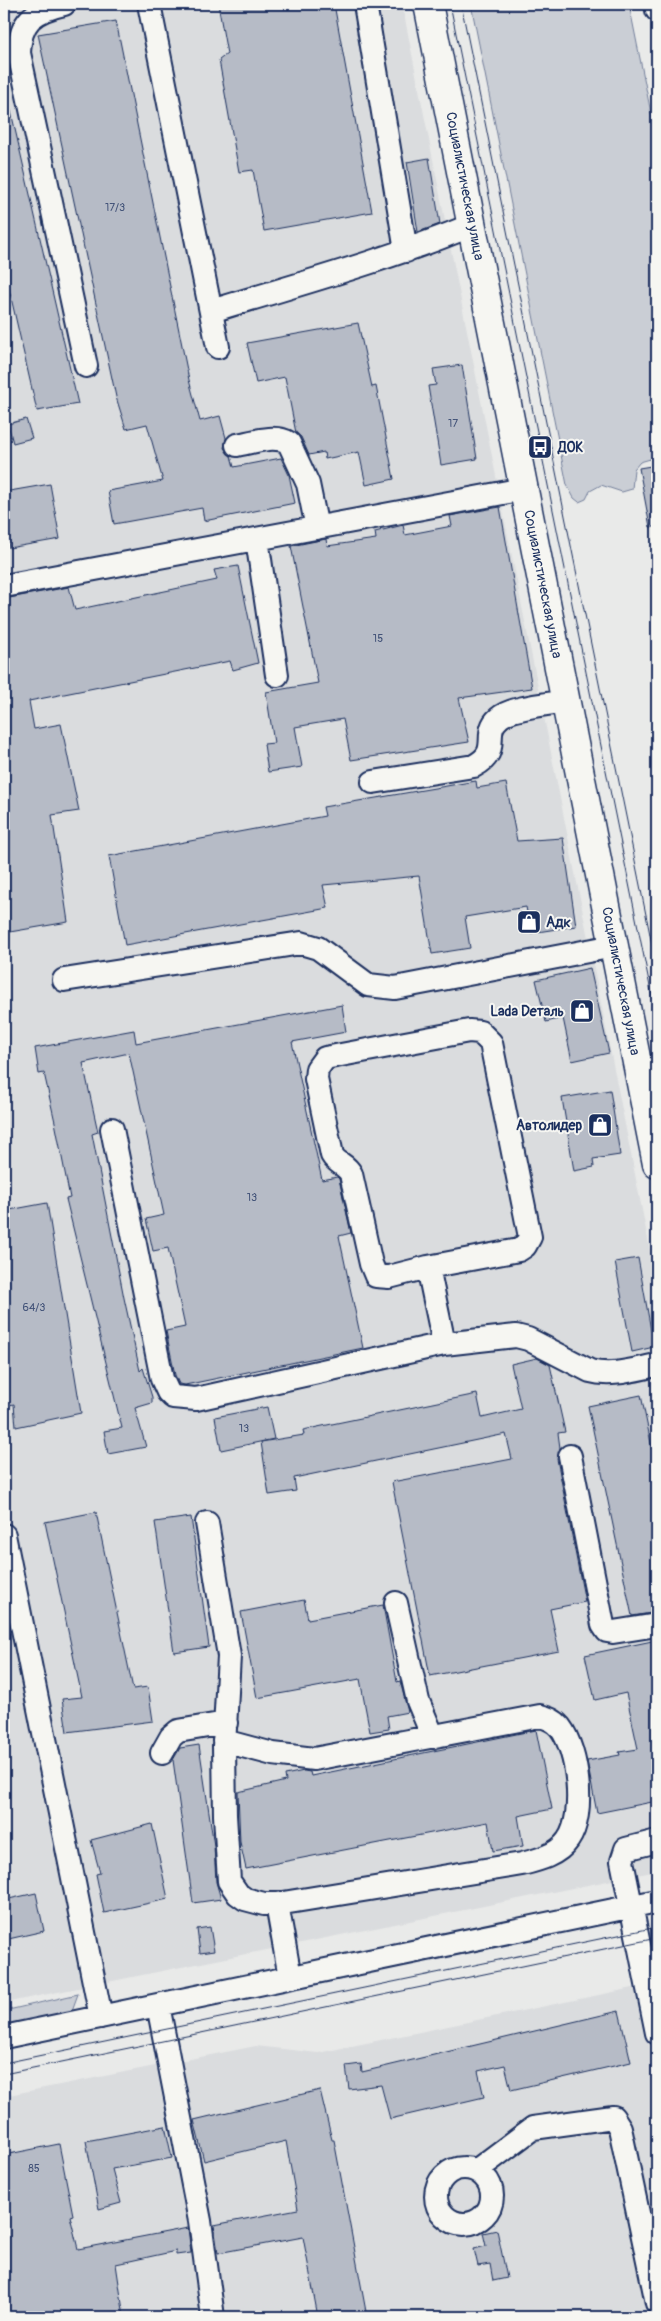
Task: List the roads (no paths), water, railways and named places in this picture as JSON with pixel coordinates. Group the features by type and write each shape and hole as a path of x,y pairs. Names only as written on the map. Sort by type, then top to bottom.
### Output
{"main road":[{"name":"Социалистическая улица","path":"428,4 657,1164"}],"street":[{"path":"64,4 53,6 26,22 20,36 19,53 86,366"},
{"path":"149,4 218,347"},
{"path":"365,4 406,251"},
{"path":"656,4 657,10"},
{"path":"211,311 406,251 472,225"},
{"path":"237,445 267,439 284,439 290,443 308,484 317,528"},
{"path":"4,586 524,489"},
{"path":"257,539 277,675"},
{"path":"372,782 474,766 486,758 490,752 491,731 494,722 500,716 509,712 566,702"},
{"path":"64,980 301,943 318,948 368,984 395,988 614,946"},
{"path":"476,1031 485,1036 491,1043 530,1236 525,1246 519,1250 428,1267 389,1278 376,1276 373,1271 351,1174 348,1168 335,1160 332,1155 316,1072 326,1058 476,1031"},
{"path":"112,1128 162,1379 168,1392 173,1397 196,1398 444,1344 516,1336 528,1339 590,1371 611,1373 657,1365"},
{"path":"428,1267 444,1344"},
{"path":"570,1456 603,1625 607,1630 614,1632 657,1625"},
{"path":"162,1753 171,1736 178,1731 225,1732 273,1754 306,1759 540,1716 551,1719 565,1735 571,1751 578,1796 576,1824 567,1842 544,1858 522,1864 462,1876 276,1904 264,1904 245,1899 238,1894 229,1881 225,1815 225,1732 229,1656 208,1523"},
{"path":"4,1536 101,2017"},
{"path":"396,1603 418,1701 433,1736"},
{"path":"657,1841 626,1849 622,1861 657,2033"},
{"path":"4,2037 657,1901"},
{"path":"276,1904 290,1978"},
{"path":"158,2005 200,2221 213,2317"},
{"path":"477,2170 533,2128 613,2117 620,2128 657,2303"}],"tram line":[{"path":"450,4 657,1021"},
{"path":"461,4 657,969"},
{"path":"4,2063 657,1927"},
{"path":"4,2074 657,1938"}],"place":[{"name":"ДОК","path":"540,447"},
{"name":"Адк","path":"529,922"},
{"name":"Lada Dеталь","path":"582,1011"},
{"name":"Автолидер","path":"600,1125"}]}
